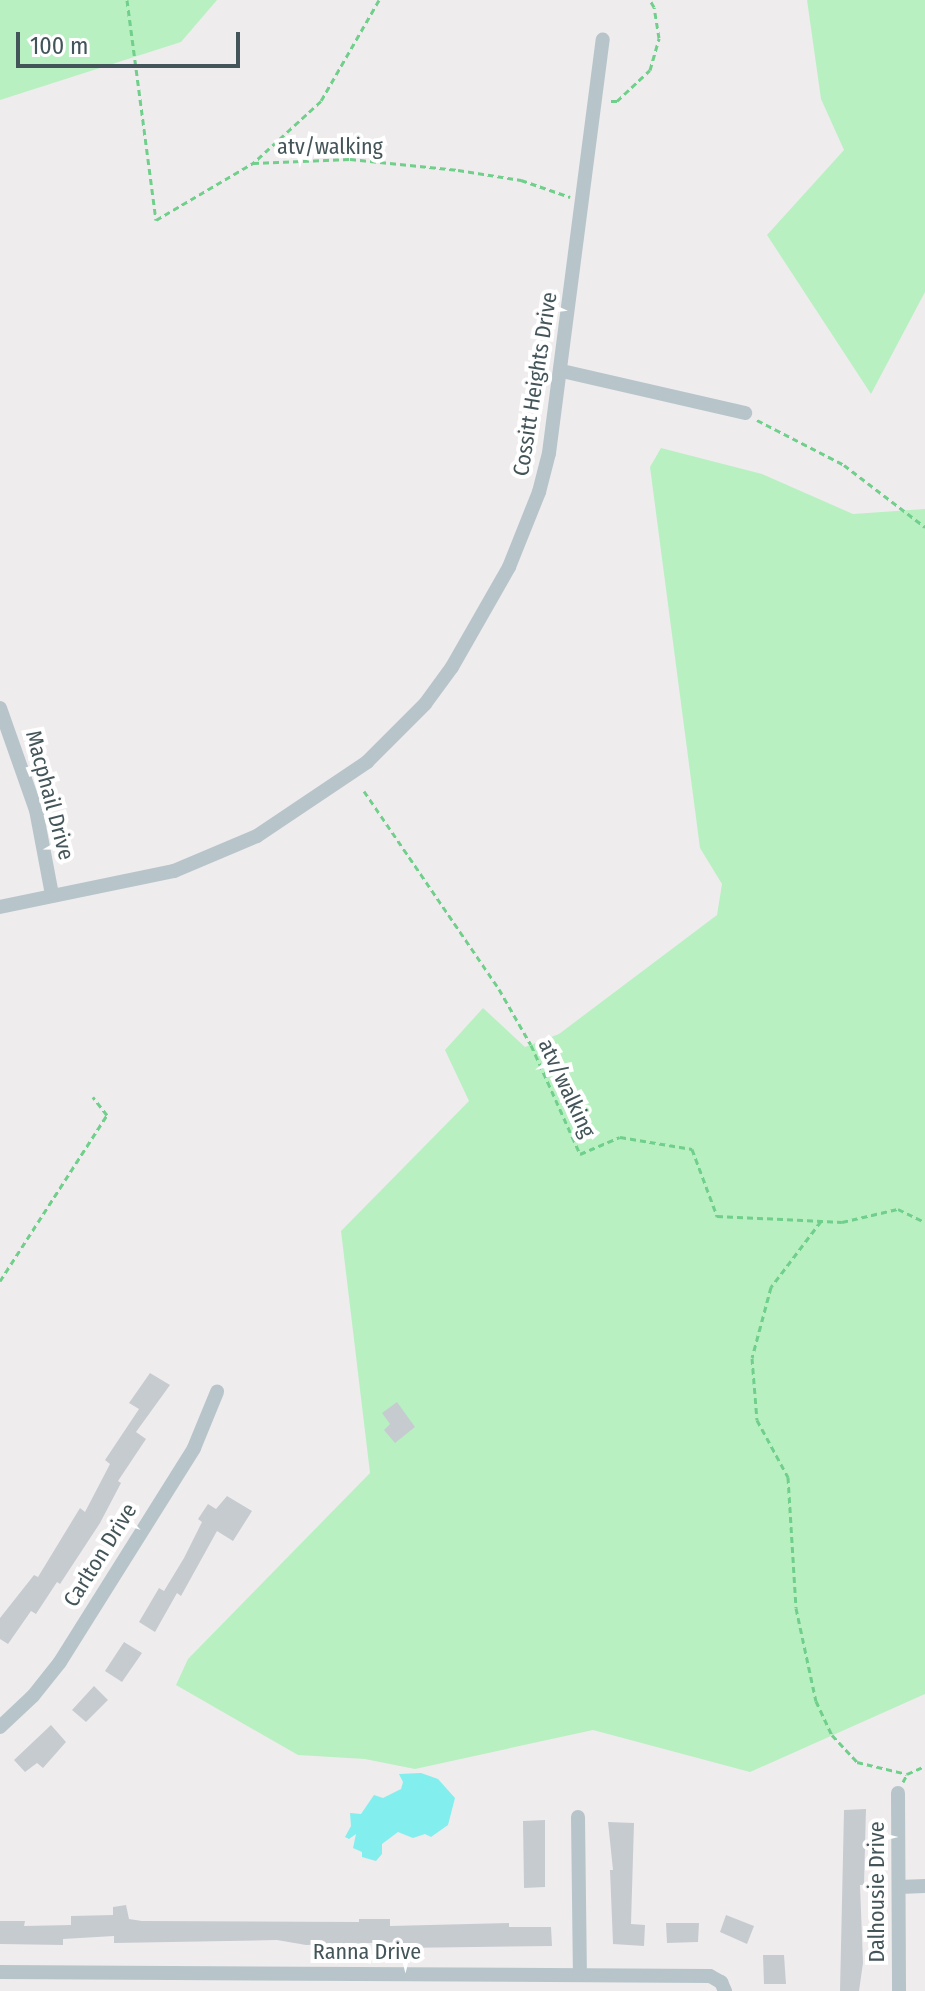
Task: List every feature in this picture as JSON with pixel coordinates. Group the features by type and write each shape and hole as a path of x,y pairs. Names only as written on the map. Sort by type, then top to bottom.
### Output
{"street":[{"name":"Cossitt Heights Drive","path":"0,907 174,871 216,856 294,814 367,762 396,734 452,667 509,567 541,486 562,371 603,40"},
{"path":"562,371 745,413"},
{"name":"Macphail Drive","path":"0,708 36,810 52,895"},
{"name":"Carlton Drive","path":"0,1727 33,1696 60,1662 194,1448 217,1392"},
{"name":"Dalhousie Drive","path":"898,1793 899,1991"},
{"path":"578,1817 580,1973"},
{"path":"899,1887 925,1886"},
{"name":"Ranna Drive","path":"0,1972 710,1976 721,1982 725,1991"}],"path":[{"path":"127,0 156,220 253,163"},
{"name":"atv/walking","path":"253,163 321,101 379,0"},
{"path":"595,99 617,101 650,70 659,38 650,0"},
{"name":"atv/walking","path":"253,163 350,159 458,170 521,180 584,202"},
{"path":"559,197 584,202"},
{"path":"745,413 844,465 925,527"},
{"name":"atv/walking","path":"364,791 499,989 531,1045 580,1154 620,1137 692,1149 717,1216 842,1222 898,1209 925,1222"},
{"path":"0,1281 107,1115 93,1097"},
{"path":"822,1220 771,1287 752,1358 757,1420 788,1477 796,1608 816,1701 832,1735 857,1762 907,1774 925,1766"},
{"path":"898,1793 907,1774"}],"green space":[{"path":"0,0 217,0 181,42 0,100"},
{"path":"807,0 925,0 925,292 871,394 767,235 844,150 821,99"},
{"path":"661,448 762,474 853,514 925,509 925,1694 750,1772 593,1730 415,1769 365,1759 298,1755 176,1685 188,1659 370,1473 341,1231 469,1101 445,1050 483,1008 525,1047 559,1034 717,915 722,884 700,848 650,467"}],"water":[{"path":"421,1773 438,1779 455,1798 448,1825 431,1837 425,1834 413,1838 398,1832 382,1844 382,1854 376,1861 362,1857 362,1852 353,1848 356,1834 349,1839 345,1837 351,1826 350,1813 361,1814 374,1795 383,1798 401,1789 403,1782 399,1774"}],"building":[{"path":"150,1373 170,1385 136,1432 146,1439 118,1481 121,1483 100,1523 60,1584 57,1582 36,1614 31,1611 8,1644 0,1639 0,1618 34,1575 38,1577 80,1508 85,1512 110,1464 105,1460 139,1409 129,1403"},
{"path":"397,1402 415,1427 395,1443 384,1430 390,1424 382,1413"},
{"path":"227,1496 252,1511 233,1541 217,1531 181,1596 177,1593 155,1632 139,1622 159,1588 164,1591 184,1558 202,1522 198,1519 208,1504 216,1509"},
{"path":"124,1642 142,1653 122,1682 105,1671"},
{"path":"94,1686 108,1700 86,1722 72,1710"},
{"path":"51,1725 66,1742 43,1768 37,1763 25,1772 14,1760"},
{"path":"866,1809 864,1885 860,1885 863,1963 859,1991 840,1991 844,1810"},
{"path":"545,1820 545,1887 524,1888 523,1821"},
{"path":"608,1822 634,1823 631,1924 645,1925 644,1946 613,1944 610,1870 613,1870"},
{"path":"126,1905 129,1919 142,1921 359,1922 359,1919 390,1919 390,1926 509,1923 509,1927 551,1927 552,1946 401,1948 401,1942 306,1945 277,1940 114,1943 114,1936 63,1939 63,1945 0,1944 0,1921 25,1921 24,1926 71,1925 71,1916 113,1915 113,1907"},
{"path":"726,1915 754,1926 747,1944 720,1932"},
{"path":"666,1923 699,1923 698,1942 667,1943"},
{"path":"763,1955 784,1955 786,1984 764,1984"}]}
